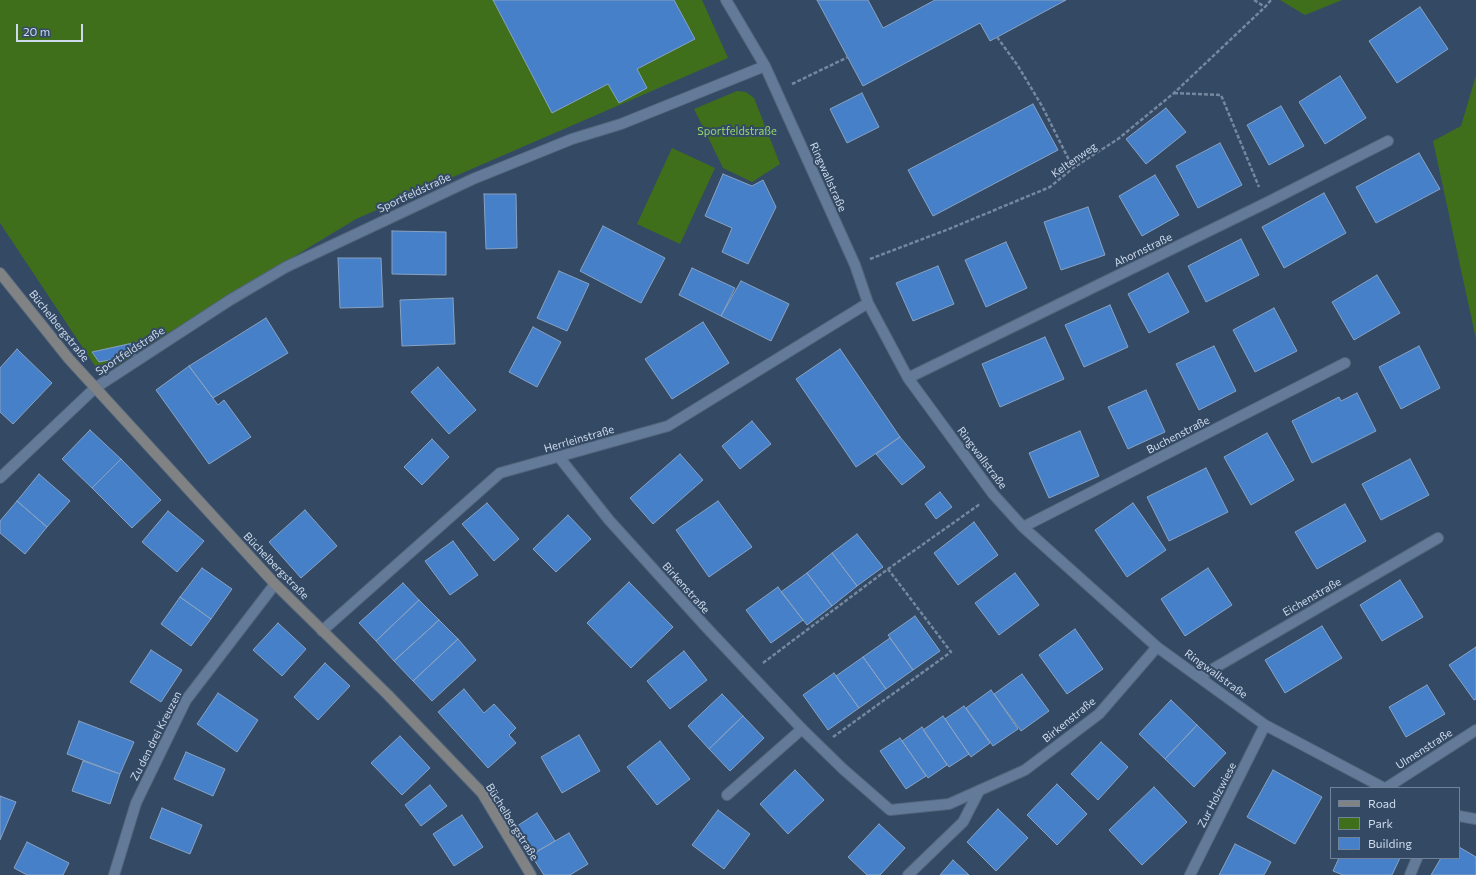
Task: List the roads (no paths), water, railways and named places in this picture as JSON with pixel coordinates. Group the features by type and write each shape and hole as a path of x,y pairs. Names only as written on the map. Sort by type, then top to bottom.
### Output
{"street":[{"name":"Ringwallstraße","path":"726,0 765,66 854,265 868,303 908,378 993,494 1023,527 1157,647 1265,725 1383,787"},
{"name":"Sportfeldstraße","path":"0,478 95,388 230,300 286,267 473,179 572,139 621,124 765,66"},
{"name":"Ahornstraße","path":"908,378 1266,203 1388,141"},
{"name":"Büchelbergstraße","path":"0,273 69,359 275,584 388,695 482,793 531,875"},
{"name":"Herrleinstraße","path":"322,631 500,473 668,426 868,303"},
{"name":"Buchenstraße","path":"1023,527 1345,363"},
{"name":"Birkenstraße","path":"559,457 609,520 750,674 802,729 843,769 890,810 949,804 1025,770 1099,714 1157,647"},
{"name":"Eichenstraße","path":"1198,677 1438,538"},
{"name":"Zu den drei Kreuzen","path":"114,875 136,803 186,700 275,584"},
{"name":"Zur Holzwiese","path":"1190,875 1265,725"},
{"path":"727,795 802,729"},
{"name":"Ulmenstraße","path":"1387,787 1476,730"},
{"path":"908,875 963,822 979,791"},
{"path":"1460,816 1476,819"},
{"path":"1410,875 1417,859"}]}
